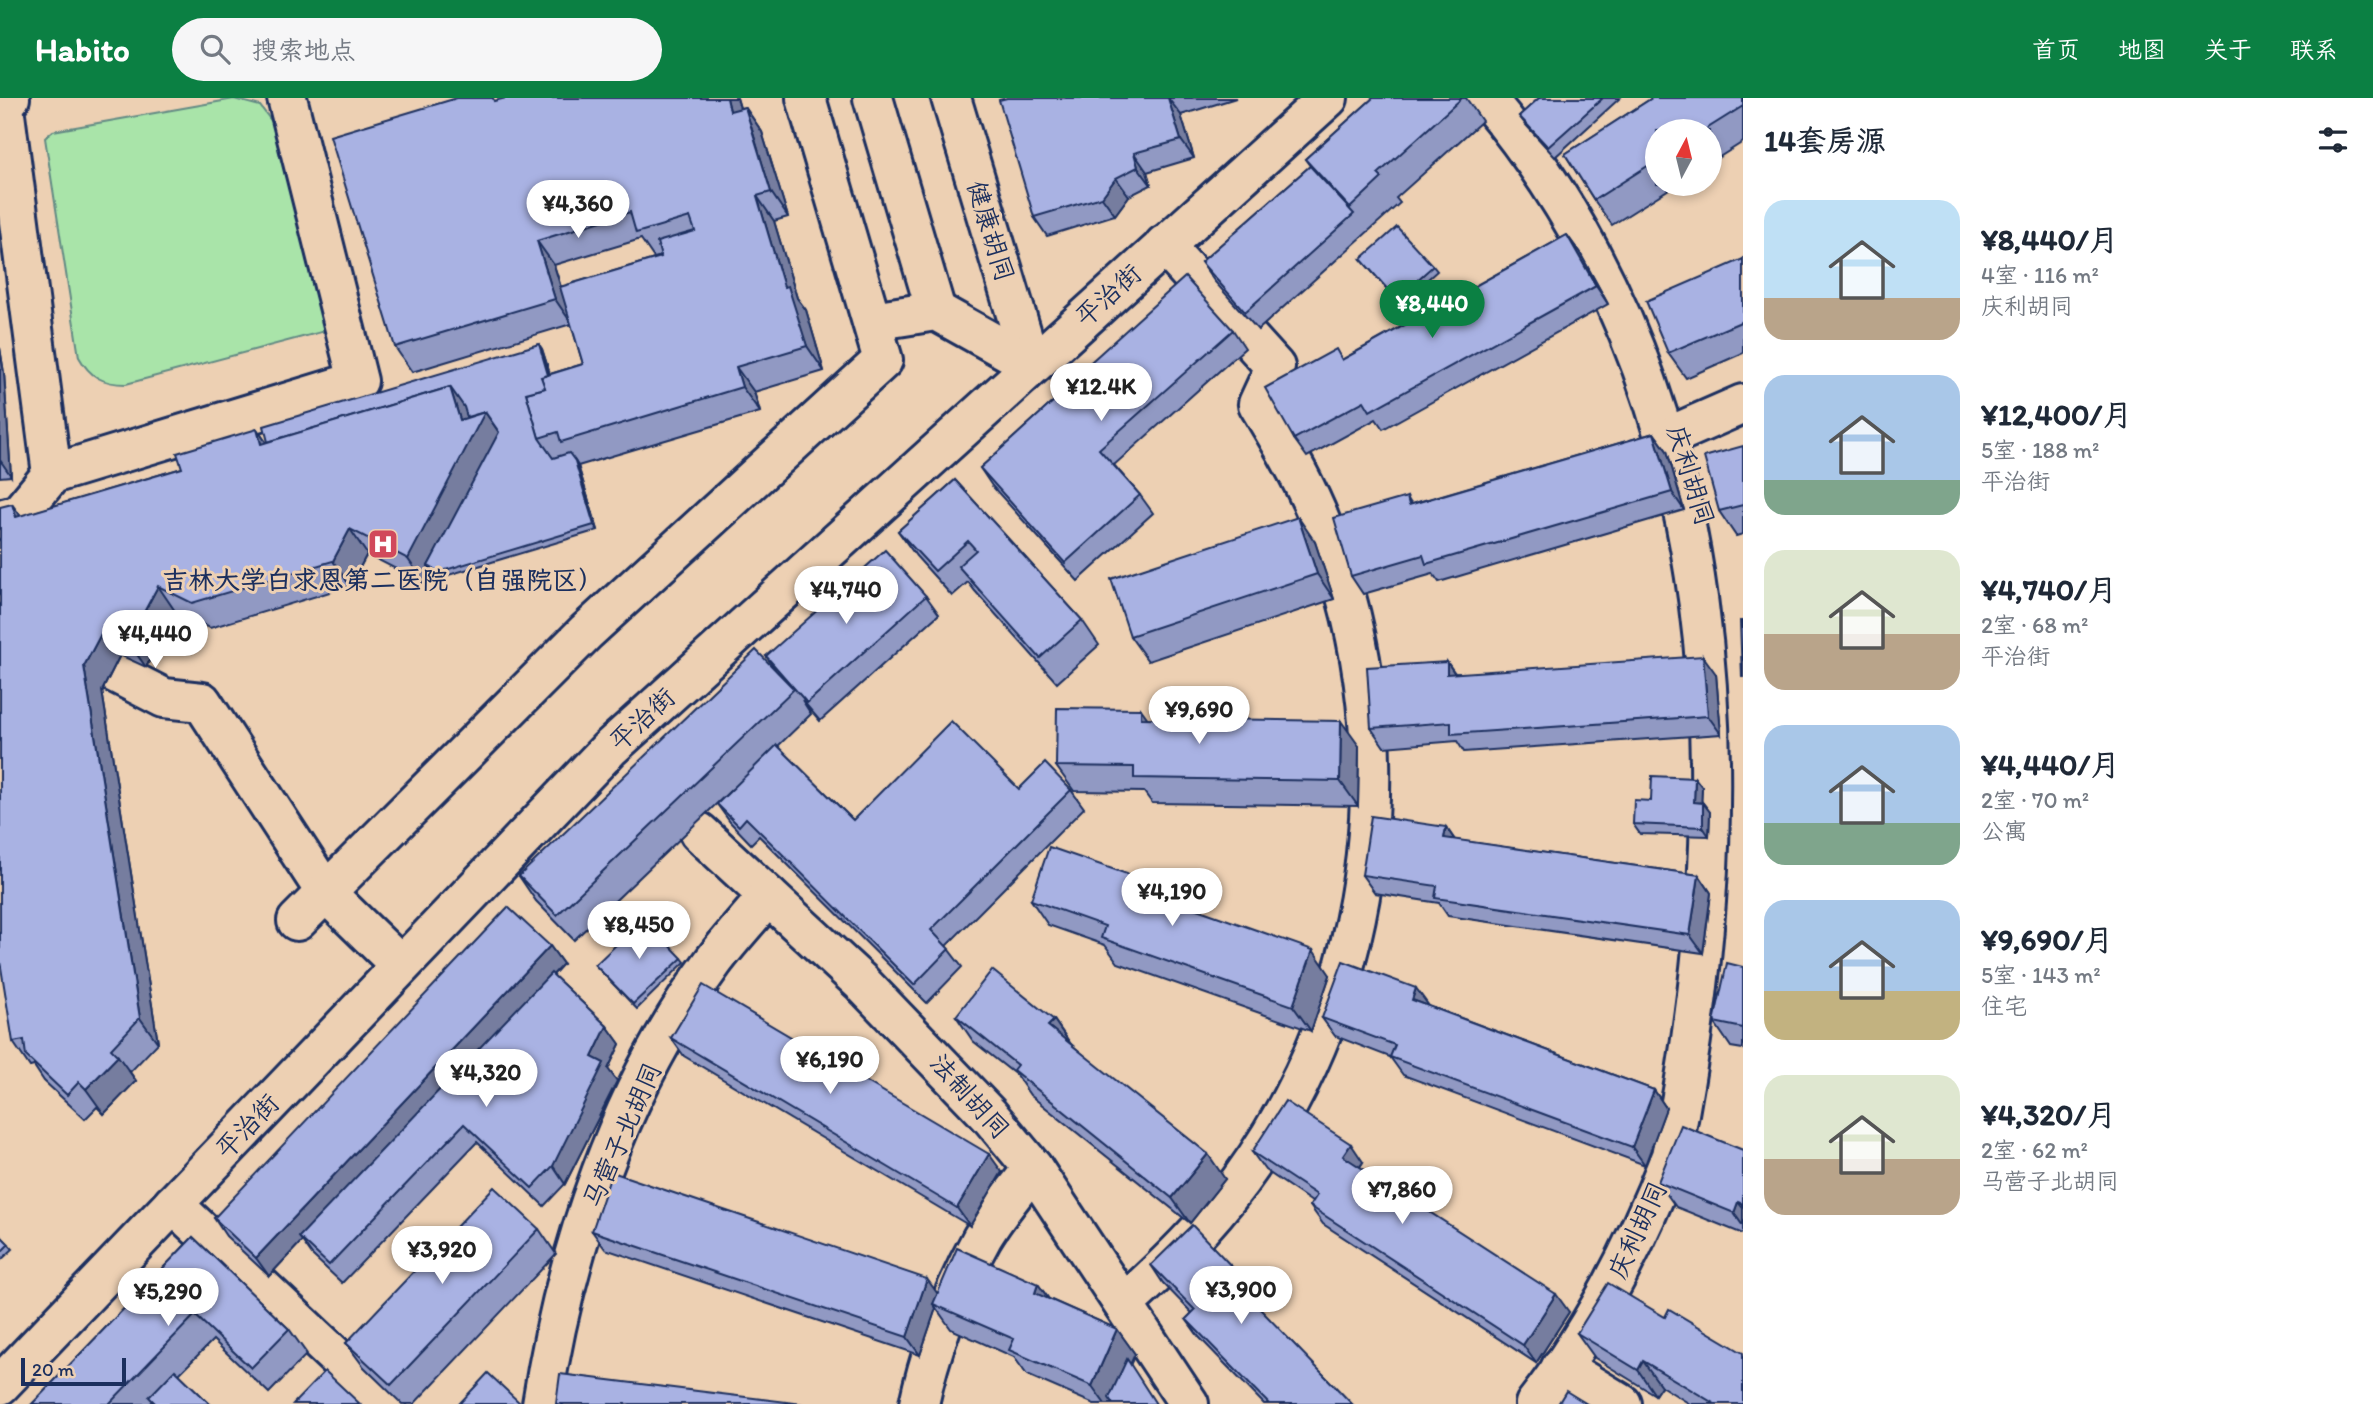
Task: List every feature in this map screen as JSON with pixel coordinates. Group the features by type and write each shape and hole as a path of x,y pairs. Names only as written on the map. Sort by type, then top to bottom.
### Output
{"street":[{"path":"10,98 3,99 52,474"},
{"path":"0,519 19,514 52,474 358,380 287,98"},
{"path":"297,921 586,632 883,360 806,98"},
{"path":"873,98 936,311"},
{"name":"健康胡同","path":"951,98 1031,364"},
{"name":"平治街","path":"0,1385 609,749 1164,245 1293,111 1328,98"},
{"name":"庆利胡同","path":"1486,98 1563,177 1594,247 1630,314 1679,432 1708,526 1724,600 1735,675 1742,778 1738,901 1705,1052 1682,1125 1655,1197 1622,1266 1561,1367 1535,1404"},
{"path":"1124,1304 1205,1225 1265,1143 1298,1084 1322,1032 1349,946 1365,869 1370,808 1370,747 1365,687 1354,627 1337,568 1316,512 1258,404 1275,367 1164,245"},
{"path":"872,321 936,311 1031,364"},
{"path":"1679,432 1743,404"},
{"path":"0,614 164,698 202,702 326,892 400,965"},
{"path":"609,749 638,775"},
{"name":"法制胡同","path":"699,832 861,982 949,1072 1033,1168 1189,1404"},
{"name":"马营子北胡同","path":"542,1404 566,1284 586,1215 611,1149 674,1021 713,962 768,896"},
{"path":"919,1404 938,1337 959,1286 984,1236 1033,1168"},
{"path":"173,1204 386,1404"},
{"path":"1561,1367 1622,1404"}],"green space":[{"path":"234,99 260,106 275,126 325,331 126,384 110,383 98,378 79,357 45,138 53,131"}],"building":[{"path":"457,98 493,98 494,101 506,98 727,98 730,111 745,107 771,192 757,196 784,287 788,286 807,346 736,367 742,387 561,442 558,432 539,438 526,393 545,388 541,377 583,364 560,287 661,257 657,242 695,231 690,217 636,233 630,212 537,241 555,299 395,347 330,136"},
{"path":"1168,98 1181,140 1134,153 1138,167 1116,178 1102,197 1034,217 999,100"},
{"path":"1373,98 1462,98 1378,174 1382,178 1350,208 1305,159"},
{"path":"1539,98 1603,98 1548,147 1519,116"},
{"path":"1652,98 1743,98 1743,106 1722,119 1645,119 1645,168 1594,200 1565,154"},
{"path":"1310,166 1354,214 1245,312 1201,262"},
{"path":"1397,227 1433,266 1396,299 1361,259"},
{"path":"1567,235 1596,286 1370,411 1364,401 1294,439 1265,388 1336,349 1342,360"},
{"path":"1743,259 1743,321 1668,353 1646,301"},
{"path":"1185,277 1233,330 1099,449 1140,495 1065,563 980,468 1055,400 1052,397"},
{"path":"539,344 548,375 541,377 545,388 526,393 539,438 553,458 569,453 575,461 594,525 439,572 428,566 499,432 485,412 467,417 464,407 450,387 268,442 264,426"},
{"path":"450,387 460,420 485,412 408,559 350,529 333,561 192,603 158,586 128,642 103,630 84,666 140,1018 111,1049 118,1056 86,1089 79,1082 67,1095 26,1056 24,1040 13,1042 0,961 0,507 12,504 16,517 182,468 177,453 257,429 261,444"},
{"path":"1654,433 1672,492 1426,564 1423,555 1351,576 1334,518 1407,497 1409,505"},
{"path":"1743,446 1743,505 1719,511 1704,457"},
{"path":"955,480 1082,620 1040,658 958,566 976,550 968,541 935,571 898,531"},
{"path":"1298,517 1317,574 1130,636 1111,579"},
{"path":"885,550 926,596 807,703 766,656"},
{"path":"1740,621 1743,621 1743,677 1742,677"},
{"path":"756,650 794,689 557,915 519,876"},
{"path":"1703,656 1708,716 1451,734 1451,722 1371,728 1367,667 1447,662 1447,674"},
{"path":"1057,708 1141,709 1141,718 1341,721 1340,781 1134,778 1134,767 1056,766"},
{"path":"951,721 1019,789 1045,763 1071,790 931,930 949,949 914,985 746,818 739,826 717,804 777,745 853,820"},
{"path":"1652,776 1695,778 1694,802 1703,803 1703,827 1633,824 1634,800 1651,801"},
{"path":"1371,816 1446,827 1444,838 1699,875 1690,935 1435,898 1437,886 1362,875"},
{"path":"1049,847 1130,875 1126,884 1313,950 1293,1006 1101,938 1105,926 1031,900"},
{"path":"508,907 550,946 256,1258 214,1218"},
{"path":"644,918 682,958 633,1004 595,965"},
{"path":"1343,961 1416,988 1412,1000 1654,1090 1632,1147 1390,1057 1395,1045 1322,1018"},
{"path":"1727,963 1743,967 1743,1028 1714,1022"},
{"path":"992,970 1054,1020 1048,1026 1208,1154 1172,1198 1013,1070 1017,1065 956,1016"},
{"path":"551,973 607,1026 592,1057 604,1063 553,1166 532,1188 464,1124 329,1265 299,1237"},
{"path":"703,985 989,1154 957,1208 671,1038"},
{"path":"1285,1101 1351,1144 1343,1156 1556,1294 1523,1345 1310,1206 1317,1195 1252,1152"},
{"path":"1681,1125 1743,1150 1743,1204 1738,1202 1734,1213 1658,1182"},
{"path":"612,1172 927,1279 907,1337 592,1231"},
{"path":"494,1187 539,1229 391,1385 346,1343"},
{"path":"1192,1225 1236,1271 1229,1277 1352,1404 1269,1404 1186,1319 1195,1310 1151,1265"},
{"path":"0,1235 9,1244 0,1253"},
{"path":"193,1237 289,1329 251,1368 195,1315 109,1404 32,1404"},
{"path":"957,1248 1038,1284 1035,1293 1117,1329 1092,1386 1009,1350 1014,1339 933,1304"},
{"path":"1608,1283 1665,1317 1669,1309 1743,1353 1743,1404 1715,1404 1643,1361 1638,1370 1577,1333"},
{"path":"1127,1359 1156,1404 1113,1404 1109,1398"},
{"path":"175,1370 210,1404 156,1404 149,1397"},
{"path":"325,1371 360,1404 293,1404"},
{"path":"488,1373 521,1404 459,1404"},
{"path":"560,1374 803,1404 556,1404"},
{"path":"1566,1391 1587,1404 1558,1404"}],"place":[{"name":"吉林大学白求恩第二医院（自强院区）","path":"383,544"}]}
